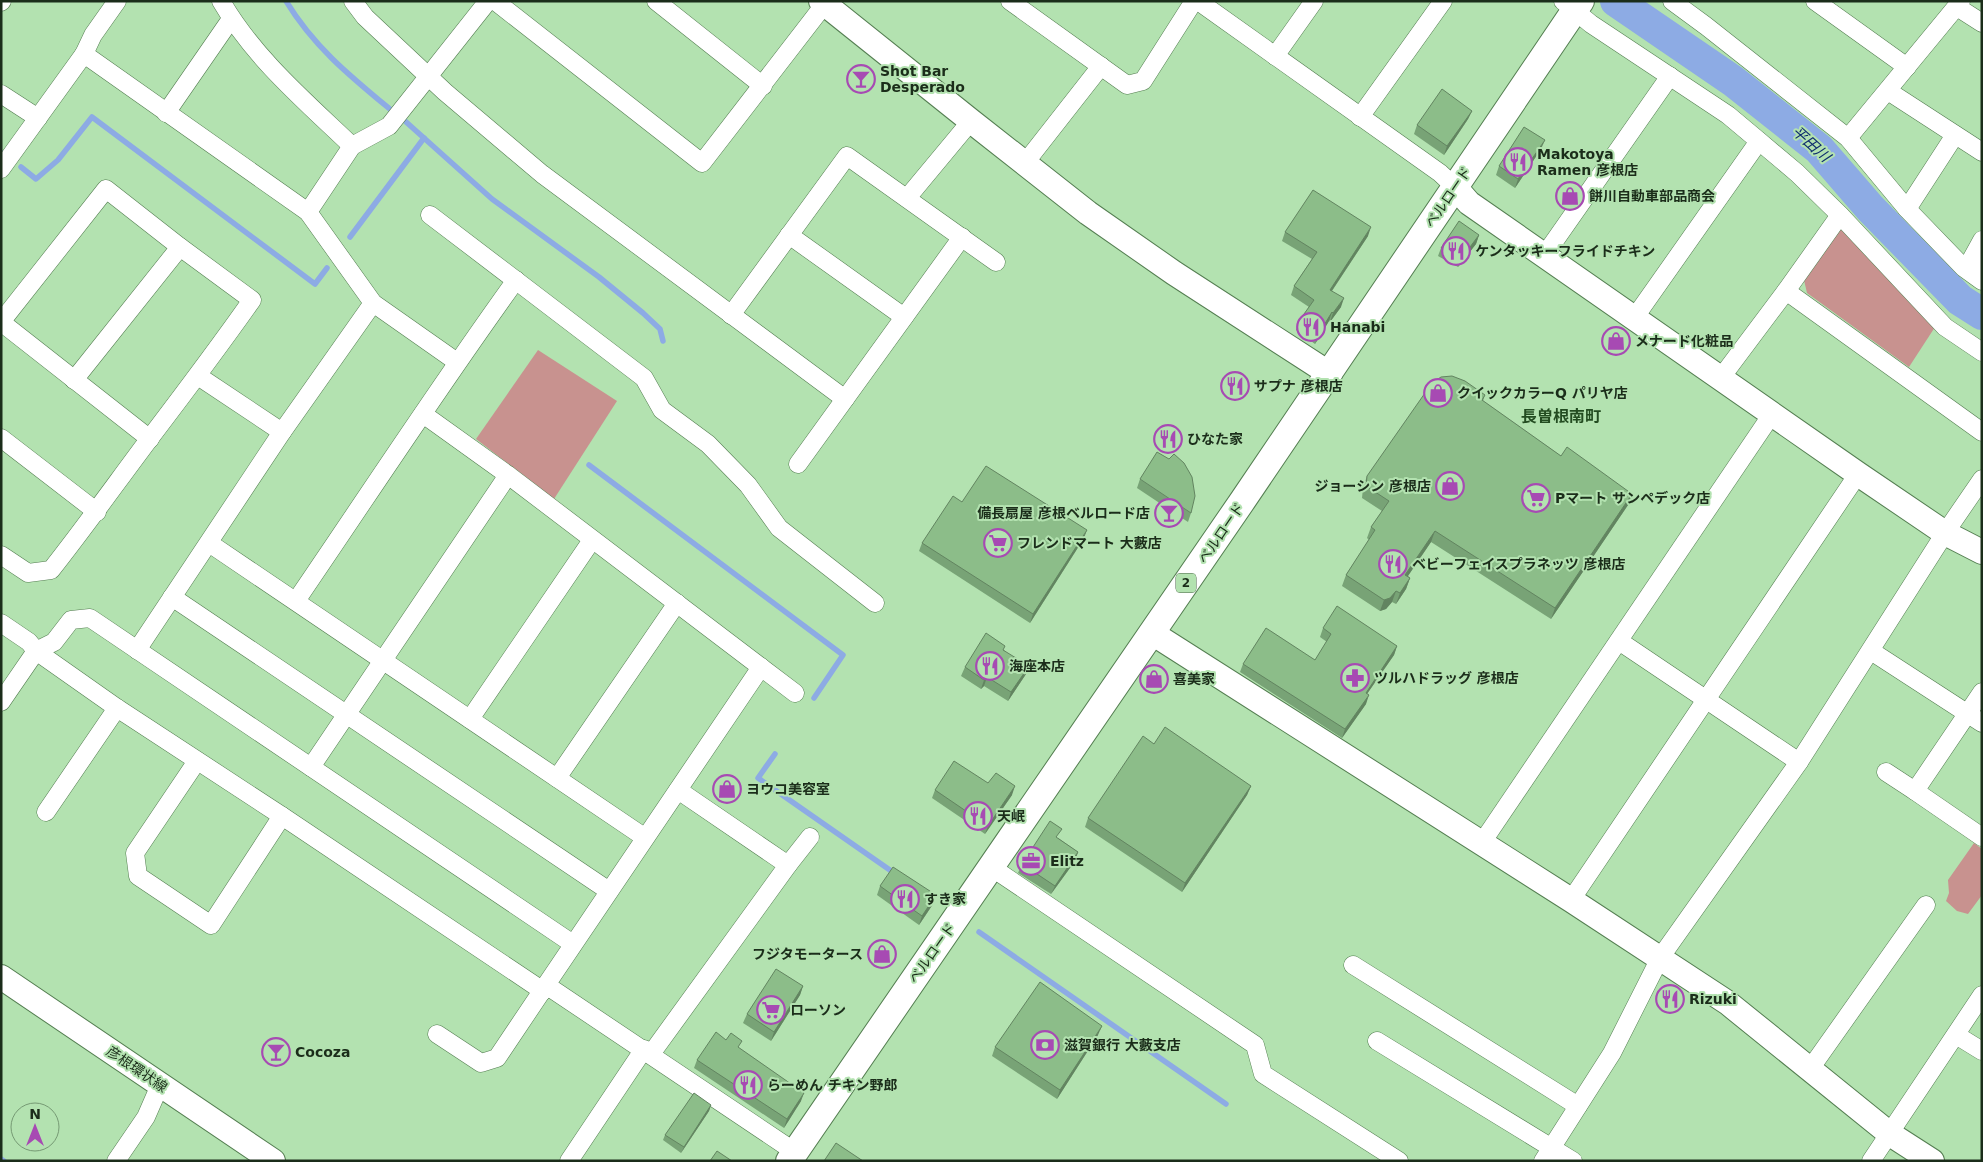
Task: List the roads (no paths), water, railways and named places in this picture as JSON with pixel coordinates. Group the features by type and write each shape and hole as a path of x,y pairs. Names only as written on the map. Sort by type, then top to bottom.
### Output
{"main road":[{"name":"ベルロード","path":"792,1156 1330,374 1575,4"}],"street":[{"path":"1,169 84,54 93,35 117,1"},
{"path":"220,1 231,19 274,71 352,146"},
{"path":"354,1 366,17 429,77 542,174 845,399"},
{"path":"308,212 352,146 389,126 488,1"},
{"path":"495,1 702,163 824,2 1088,213 1174,273 1330,374"},
{"path":"656,1 762,86"},
{"path":"1010,1 1127,84 1143,81 1194,1"},
{"path":"1198,1 1440,173 1469,203 1544,256 1635,317 1720,379 1945,533 1982,552"},
{"path":"1275,56 1314,1"},
{"path":"1360,117 1443,1"},
{"path":"1672,1 1713,31 1848,138 1907,209 1964,268 1982,280"},
{"path":"1815,1 1907,67"},
{"path":"1575,4 1591,24 1728,115 1797,173 1840,215 1945,327 1982,352"},
{"path":"1848,138 1959,4 1982,23"},
{"path":"166,113 231,19"},
{"path":"84,54 308,212 373,303 457,362"},
{"path":"1025,163 1101,66"},
{"path":"1544,256 1670,76"},
{"path":"1888,91 1982,152"},
{"path":"1,94 38,118"},
{"path":"907,198 971,121"},
{"path":"1907,209 1955,135"},
{"path":"1635,317 1759,141"},
{"path":"731,315 848,156 996,262"},
{"path":"1,555 28,573 51,570 97,512 252,300 106,189 1,322 150,439"},
{"path":"430,215 644,378 662,410 708,444 748,485 779,528 876,603"},
{"path":"1720,379 1840,215"},
{"path":"789,235 904,317"},
{"path":"798,464 962,237"},
{"path":"1982,240 1970,260 1982,267"},
{"path":"74,380 180,247"},
{"path":"296,602 457,362 516,280"},
{"path":"1786,291 1982,432"},
{"path":"137,650 282,432 373,303"},
{"path":"198,376 282,432"},
{"path":"423,414 795,693"},
{"path":"1480,844 1772,414"},
{"path":"1,438 97,512"},
{"path":"1571,900 1858,474"},
{"path":"311,767 508,476"},
{"path":"1548,1154 1612,1052 1660,958 1799,762 1945,533 1982,479"},
{"path":"470,720 592,540"},
{"path":"209,543 644,837"},
{"path":"172,597 609,891"},
{"path":"557,778 677,603"},
{"path":"1,702 36,651 54,642 71,620 90,618 573,944"},
{"path":"1,623 29,642 36,651 117,708 545,988 647,1052 792,1156"},
{"path":"1152,633 1480,844 1571,900 1728,1003 1890,1134 1932,1161"},
{"path":"1619,641 1799,762"},
{"path":"1871,651 1975,719"},
{"path":"437,1034 481,1063 497,1058 644,837 761,667"},
{"path":"1915,791 1975,719 1982,692"},
{"path":"46,812 117,708"},
{"path":"197,761 135,853 138,876 211,925 282,816"},
{"path":"1886,772 1982,836"},
{"path":"678,790 788,865"},
{"path":"569,1161 647,1052 810,838"},
{"path":"992,867 1255,1045 1263,1074 1399,1161"},
{"path":"1810,1069 1926,905"},
{"path":"1352,965 1578,1106"},
{"name":"彦根環状線","path":"1,977 273,1161"},
{"path":"1871,1161 1982,995"},
{"path":"1956,1035 1982,1051"},
{"path":"1377,1041 1548,1154 1573,1161"},
{"path":"116,1161 146,1117 160,1085"}],"waterway":[{"path":"286,1 308,33 321,47 347,73 391,110"},
{"name":"平田川","path":"1616,1 1733,81 1819,149 1870,208 1960,300 1982,314"},
{"path":"21,167 36,179 58,160 92,117 315,284 327,268"},
{"path":"405,121 492,199 599,277 643,313 660,329 663,341"},
{"path":"350,237 424,138"},
{"path":"589,465 843,655 814,698"},
{"path":"775,754 758,778 897,875"},
{"path":"979,932 1226,1104"}],"place":[{"name":"Shot Bar Desperado","path":"861,79"},
{"name":"Makotoya Ramen 彦根店","path":"1518,162"},
{"name":"餅川自動車部品商会","path":"1570,196"},
{"name":"ケンタッキーフライドチキン","path":"1456,251"},
{"name":"Hanabi","path":"1311,327"},
{"name":"メナード化粧品","path":"1616,341"},
{"name":"サプナ 彦根店","path":"1235,386"},
{"name":"クイックカラーQ パリヤ店","path":"1438,393"},
{"name":"ひなた家","path":"1168,439"},
{"name":"ジョーシン 彦根店","path":"1450,486"},
{"name":"Pマート サンペデック店","path":"1536,498"},
{"name":"備長扇屋 彦根ベルロード店","path":"1169,513"},
{"name":"フレンドマート 大藪店","path":"998,543"},
{"name":"ベビーフェイスプラネッツ 彦根店","path":"1393,564"},
{"name":"海座本店","path":"990,666"},
{"name":"ツルハドラッグ 彦根店","path":"1355,678"},
{"name":"喜美家","path":"1154,679"},
{"name":"ヨウコ美容室","path":"727,789"},
{"name":"天岷","path":"978,816"},
{"name":"Elitz","path":"1031,861"},
{"name":"すき家","path":"905,899"},
{"name":"フジタモータース","path":"882,954"},
{"name":"Rizuki","path":"1670,999"},
{"name":"ローソン","path":"771,1010"},
{"name":"滋賀銀行 大藪支店","path":"1045,1045"},
{"name":"Cocoza","path":"276,1052"},
{"name":"らーめん チキン野郎","path":"748,1085"}],"district":[{"name":"長曽根南町","path":"1561,416"}]}
